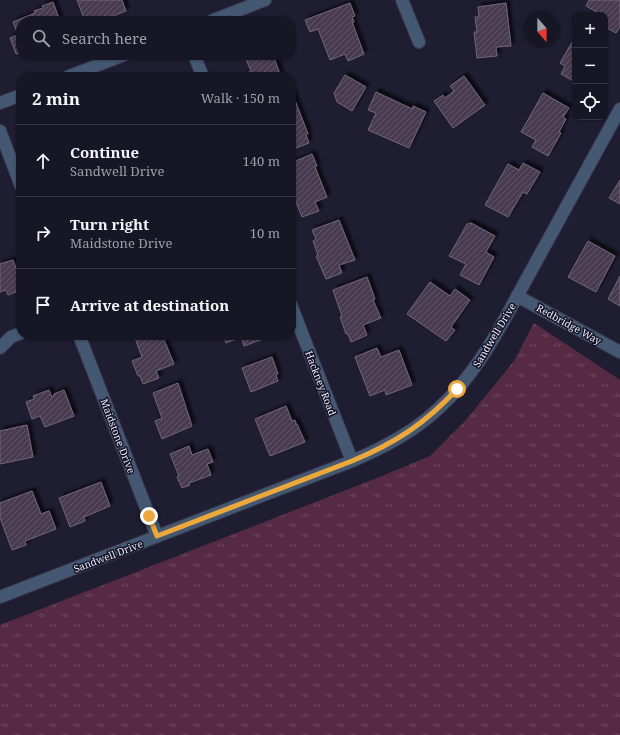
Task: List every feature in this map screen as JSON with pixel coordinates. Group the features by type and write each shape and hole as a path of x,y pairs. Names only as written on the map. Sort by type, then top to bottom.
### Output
{"street":[{"path":"224,16 265,0"},
{"path":"402,0 419,42"},
{"path":"80,72 111,60"},
{"path":"196,60 201,72"},
{"path":"0,103 16,97"},
{"name":"Sandwell Drive","path":"0,597 352,461 376,451 419,425 440,408 472,370 517,296 620,109"},
{"path":"0,131 16,173"},
{"name":"Redbridge Way","path":"517,296 620,352"},
{"name":"Hackney Road","path":"296,318 352,461"},
{"path":"0,348 11,337 16,334"},
{"name":"Maidstone Drive","path":"81,340 157,536"}],"green space":[{"path":"534,323 620,380 620,735 0,735 0,625 430,456 465,421 514,361"}],"building":[{"path":"77,0 122,0 126,11 113,16 83,16"},
{"path":"589,0 620,0 620,27 616,33 608,29 608,12 597,12 586,6"},
{"path":"53,2 58,16 28,16 35,13 34,11 43,8 42,6"},
{"path":"350,3 355,16 352,17 354,22 352,22 364,54 348,61 345,54 330,60 318,29 310,32 305,20"},
{"path":"506,3 511,46 496,47 497,56 477,58 474,32 477,32 475,17 479,17 478,7"},
{"path":"16,21 16,30 13,22"},
{"path":"16,36 16,54 10,38"},
{"path":"572,42 572,80 561,74 565,66 560,63"},
{"path":"246,60 275,60 279,72 249,72 251,71"},
{"path":"345,75 366,87 352,111 337,102 334,93"},
{"path":"464,76 485,105 453,128 434,101 443,95 445,98 454,91 450,86"},
{"path":"376,92 412,109 413,106 426,112 409,148 368,130 376,113 368,110"},
{"path":"543,93 569,108 563,117 566,119 559,132 561,133 548,156 532,147 536,140 521,132"},
{"path":"296,103 308,134 306,135 309,143 296,148"},
{"path":"312,154 317,166 315,167 327,197 315,202 319,211 302,217 296,202 296,161"},
{"path":"523,163 540,172 527,194 523,192 508,217 485,205 508,164 519,170"},
{"path":"620,180 620,204 609,198"},
{"path":"339,220 355,260 339,265 342,273 326,279 316,256 318,255 313,241 316,239 312,230"},
{"path":"471,223 495,236 486,252 494,257 479,285 460,275 466,264 449,256 467,224"},
{"path":"588,241 615,256 596,292 568,277"},
{"path":"13,260 16,268 16,292 8,295 6,290 0,292 0,264"},
{"path":"620,276 620,306 608,299"},
{"path":"367,277 375,299 373,300 381,318 363,325 367,335 351,342 348,334 346,334 340,317 342,316 333,290"},
{"path":"430,282 450,296 455,289 470,300 451,327 455,330 446,341 407,314"},
{"path":"136,340 164,340 174,364 156,371 159,378 143,384 132,361 142,357"},
{"path":"225,340 234,340 226,343"},
{"path":"242,340 260,340 244,346"},
{"path":"377,348 381,357 399,350 412,385 386,395 385,390 370,396 355,357"},
{"path":"272,357 278,374 276,375 278,381 251,392 242,368"},
{"path":"178,383 192,426 162,439 155,421 162,418 153,393"},
{"path":"49,390 52,397 54,394 64,390 74,416 45,427 40,416 32,419 26,402 34,399 33,396"},
{"path":"286,406 292,421 295,420 305,442 270,456 255,419"},
{"path":"27,425 33,457 0,464 0,431"},
{"path":"189,446 192,455 208,449 213,462 207,464 211,475 189,483 190,485 182,488 170,454"},
{"path":"101,482 110,506 84,517 85,521 70,527 59,498"},
{"path":"32,491 41,514 49,511 56,529 25,541 26,545 12,550 0,518 0,503"}],"route":[{"path":"149,516 157,536 352,461 376,451 419,425 440,408 457,389"}]}
